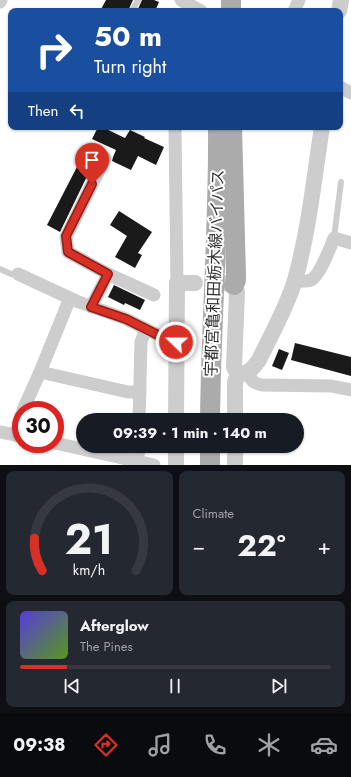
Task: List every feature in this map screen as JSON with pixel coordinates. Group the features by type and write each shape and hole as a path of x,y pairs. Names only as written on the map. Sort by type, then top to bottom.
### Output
{"main road":[{"path":"225,133 236,275 236,280 229,284"},
{"name":"宇都宮亀和田栃木線バイパス","path":"210,413 210,368 217,218 225,133"}],"street":[{"path":"181,0 196,8"},
{"path":"176,130 176,413"},
{"path":"235,413 235,382 243,373 254,367 259,360 286,304 294,281 308,218 322,130"},
{"path":"105,158 66,236 68,252 108,274 154,295"},
{"path":"294,281 305,281 312,279 327,256 334,238 351,243"},
{"path":"18,274 70,298 126,319 168,340 176,342"},
{"path":"91,307 108,274"},
{"path":"177,283 195,283"},
{"path":"229,284 237,292 234,367 257,384 262,385 331,386 351,390"},
{"path":"27,401 70,298"},
{"path":"139,413 141,342 146,329"},
{"path":"40,372 128,392 140,392"},
{"path":"0,432 12,435"},
{"path":"64,446 118,461 136,461 154,465"},
{"path":"136,461 138,453"},
{"path":"176,453 176,465"},
{"path":"235,453 235,465"}],"lane":[{"path":"334,238 341,182"},
{"path":"0,269 11,274 18,274"}],"building":[{"path":"106,0 133,0 129,8 102,8"},
{"path":"142,0 154,0 159,2 156,8 138,8"},
{"path":"96,130 108,130 125,138 130,130 164,147 156,165 138,156 131,170 112,161 116,150 92,139"},
{"path":"80,161 91,168 60,232 47,225"},
{"path":"119,211 152,232 138,253 142,255 135,268 115,257 127,236 110,225"},
{"path":"114,285 145,300 140,310 125,303 124,305 108,297"},
{"path":"295,343 351,357 351,376 291,360"},
{"path":"279,349 289,353 282,370 272,366"}],"route":[{"path":"92,184 66,236 68,252 108,274 91,307 126,319 168,340 176,342"}]}
